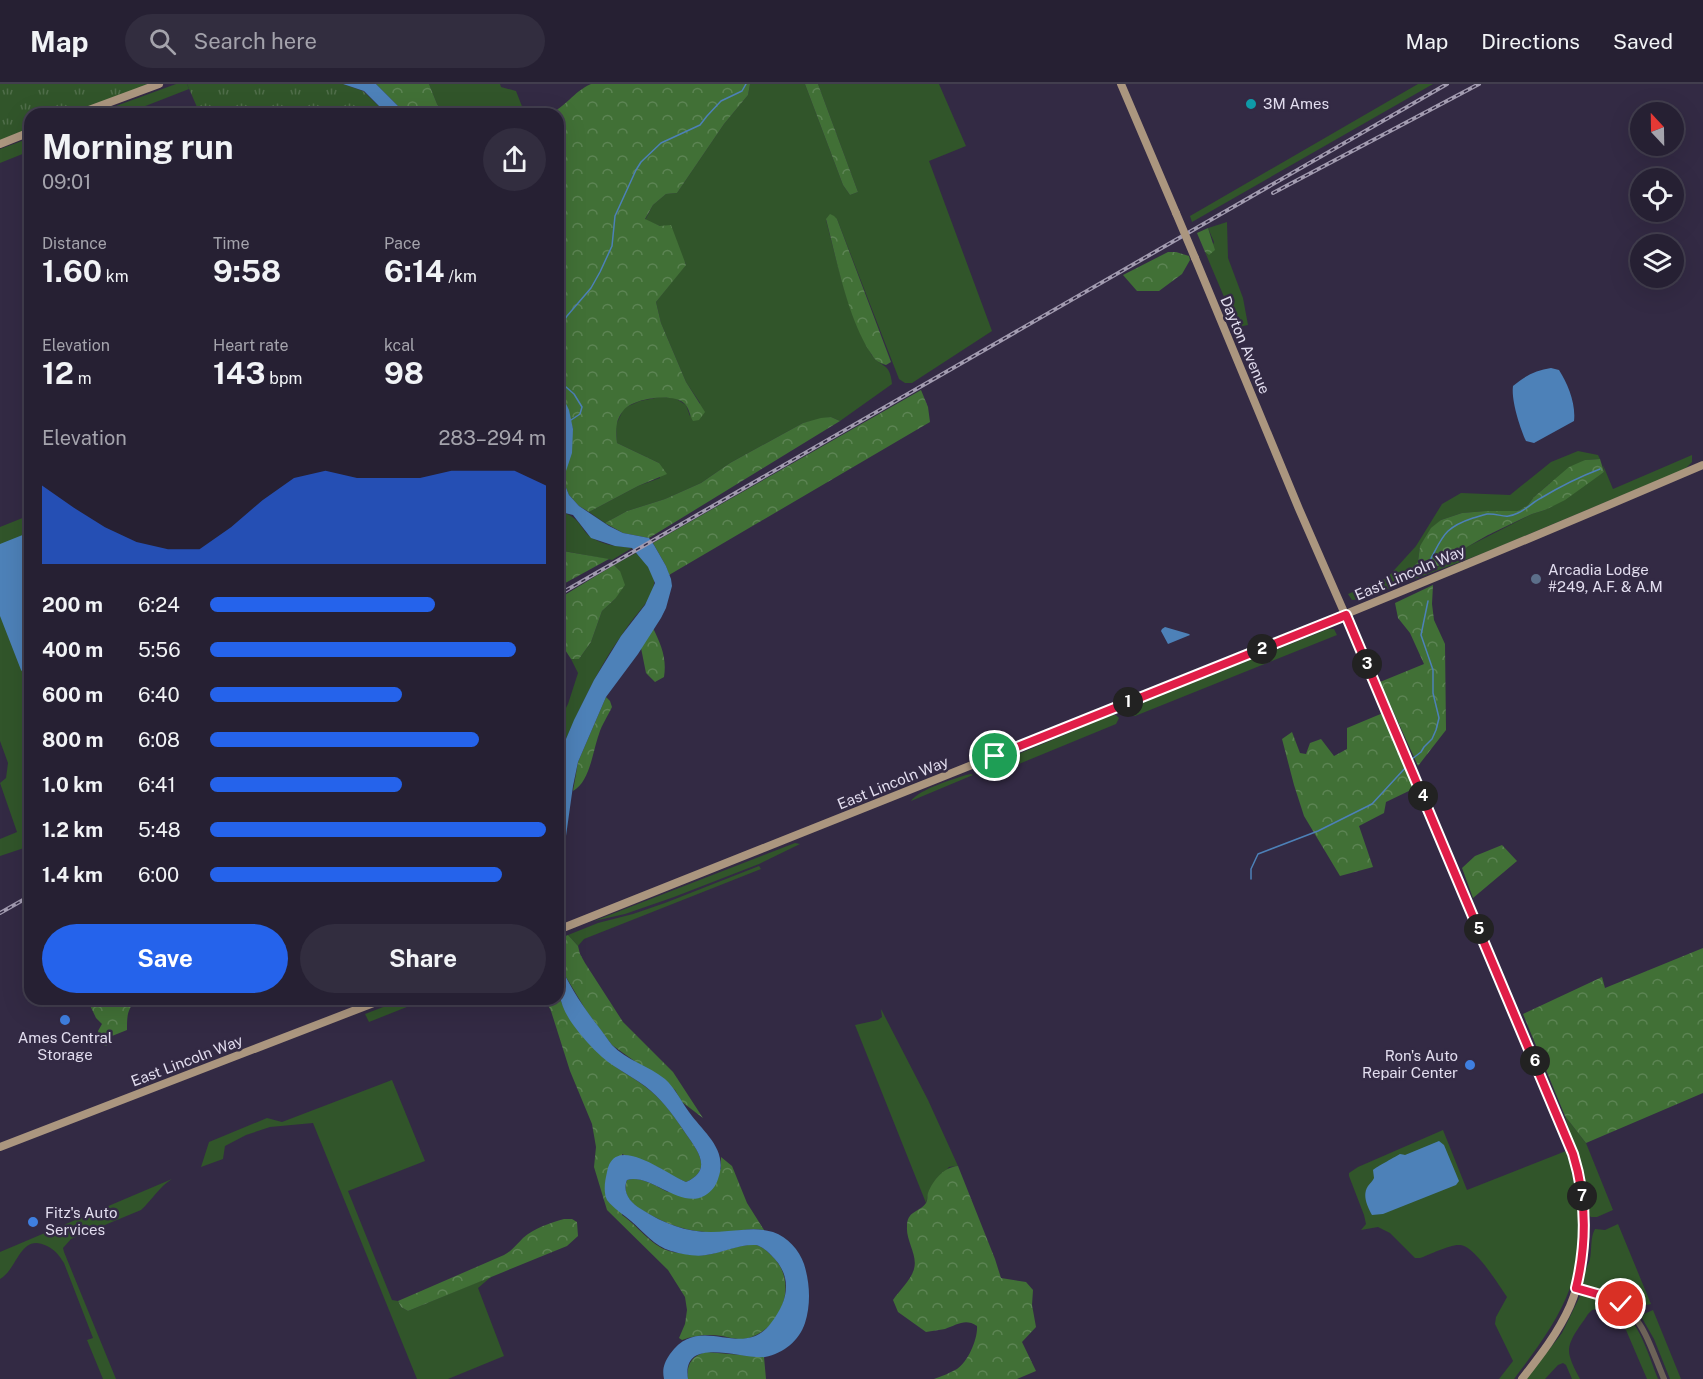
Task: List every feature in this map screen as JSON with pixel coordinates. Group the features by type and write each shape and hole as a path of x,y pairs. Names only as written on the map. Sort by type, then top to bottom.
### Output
{"main road":[{"path":"94,108 159,84"},
{"name":"Dayton Avenue","path":"1121,84 1294,498 1346,615 1558,1117 1578,1172 1584,1206 1583,1249 1576,1288"},
{"path":"0,144 24,134"},
{"name":"East Lincoln Way","path":"564,928 1346,615 1703,465"},
{"name":"East Lincoln Way","path":"0,1147 368,1005"},
{"path":"1522,1379 1556,1332 1576,1288"}],"street":[{"path":"1576,1288 1604,1296 1621,1304 1634,1314 1644,1329 1664,1379"}],"green space":[{"path":"0,84 159,84 94,108 24,108 24,134 0,144"},
{"path":"176,84 187,84 189,89 140,108 110,108"},
{"path":"187,84 343,84 363,91 381,108 197,108"},
{"path":"376,84 429,84 439,108 400,108"},
{"path":"429,84 500,84 501,87 516,91 523,108 439,108"},
{"path":"591,84 750,84 748,95 724,124 677,193 666,194 653,205 645,219 660,226 671,225 686,265 656,302 661,323 686,382 705,412 699,420 693,421 685,404 672,398 653,398 628,406 617,422 617,443 659,463 667,474 638,486 589,512 579,506 569,495 564,482 573,429 564,402 564,108 558,108"},
{"path":"750,84 805,84 843,185 850,195 858,192 818,84 939,84 966,146 929,161 992,331 912,383 905,383 899,379 837,219 826,220 855,320 873,357 889,371 892,384 840,421 831,417 803,423 730,463 701,483 665,499 627,511 605,523 589,512 638,486 660,478 659,463 617,443 616,425 624,408 640,401 660,397 675,398 686,405 690,416 700,403 686,382 661,323 656,302 686,264 660,226 645,220 653,205 666,194 677,193 724,124 748,95"},
{"path":"805,84 818,84 858,192 850,195 843,185"},
{"path":"1418,84 1433,84 1192,222 1190,216"},
{"path":"24,140 24,153 0,163 0,149"},
{"path":"830,214 837,219 891,362 886,365 873,357 856,325 826,219"},
{"path":"1227,222 1228,258 1243,298 1248,325 1243,326 1236,325 1205,252 1209,255 1214,242 1208,228"},
{"path":"1208,228 1215,250 1209,255 1205,252 1197,233"},
{"path":"1168,252 1189,256 1190,260 1182,274 1159,291 1137,291 1123,275"},
{"path":"921,390 928,407 930,422 669,575 653,543"},
{"path":"831,417 840,421 649,538 623,533 605,523 627,511 665,499 701,483 730,463 803,423"},
{"path":"1578,451 1598,455 1600,459 1585,460 1549,484 1528,505 1518,511 1462,513 1441,520 1420,546 1418,562 1408,571 1426,572 1458,558 1467,547 1532,514 1545,510 1604,472 1603,465 1613,489 1692,455 1692,462 1685,469 1484,553 1361,599 1352,600 1348,594 1387,578 1416,546 1442,504 1461,493 1510,495 1551,462"},
{"path":"1600,459 1604,472 1565,500 1488,535 1467,547 1458,558 1408,578 1408,571 1418,562 1420,546 1431,528 1441,520 1462,513 1518,511 1528,505 1569,467 1585,460"},
{"path":"564,513 577,521 589,536 613,545 632,548 612,560 564,551"},
{"path":"24,517 24,848 0,856 0,839 17,832 0,783 6,778 8,763 0,741 0,527"},
{"path":"564,551 609,559 564,584"},
{"path":"636,553 653,575 653,589 648,600 622,634 602,666 564,745 564,712 578,673 571,659 579,659 591,642 602,611 615,599 620,571 614,565"},
{"path":"614,565 620,571 625,585 602,611 591,642 579,659 571,659 564,648 564,595"},
{"path":"1433,585 1434,620 1445,644 1446,730 1418,766 1380,682 1424,664 1410,633 1398,618 1395,603"},
{"path":"653,628 661,646 665,664 664,677 655,682 646,673 641,648"},
{"path":"1328,629 1334,629 1337,635 1135,716 1128,712 1135,706"},
{"path":"606,697 612,707 600,730 587,773 579,787 573,791 578,762"},
{"path":"1383,713 1413,789 1386,802 1384,813 1359,826 1373,867 1340,876 1304,816 1282,739 1292,732 1300,753 1306,754 1310,743 1321,739 1334,756 1347,749 1347,728"},
{"path":"1112,715 1119,718 1116,724 1014,766 1006,763 1009,758"},
{"path":"973,775 911,801 928,789"},
{"path":"795,843 800,844 759,864 674,897 625,914 594,921"},
{"path":"1502,845 1517,861 1473,898 1462,868 1475,856"},
{"path":"759,866 761,869 584,939 578,946 568,935 598,923 665,903"},
{"path":"568,935 578,946 585,963 623,1022 673,1072 703,1118 682,1102 675,1090 612,1045 587,1012 564,973 564,937"},
{"path":"1703,948 1703,1093 1586,1143 1565,1116 1523,1014 1602,977 1605,988"},
{"path":"90,1005 132,1005 128,1013 127,1030 107,1038 109,1044 106,1046 102,1044 98,1031 102,1024 96,1018"},
{"path":"388,1005 412,1005 369,1022 365,1014"},
{"path":"548,1005 563,1005 576,1027 593,1048 657,1097 675,1117 701,1160 699,1172 686,1182 658,1167 622,1154 622,1215 650,1240 669,1251 705,1255 753,1245 766,1251 780,1266 785,1288 781,1310 767,1328 758,1334 744,1339 712,1335 682,1340 679,1338 685,1324 687,1310 685,1297 668,1270 607,1210 594,1167 596,1147 592,1124 570,1071"},
{"path":"881,1009 928,1100 958,1166 949,1167 929,1191 926,1203 855,1025 878,1020 882,1017"},
{"path":"392,1080 425,1161 348,1191 392,1300 398,1301 401,1307 408,1311 492,1276 478,1288 504,1356 448,1379 417,1379 313,1123 270,1127 246,1135 225,1146 223,1159 201,1167 209,1142 267,1118 282,1122"},
{"path":"1565,1116 1586,1143 1613,1210 1597,1217 1591,1217 1588,1214 1583,1176"},
{"path":"1443,1130 1467,1190 1566,1151 1579,1219 1575,1271 1570,1288 1553,1324 1514,1379 1499,1379 1513,1361 1495,1324 1496,1317 1507,1297 1486,1266 1472,1252 1466,1247 1456,1245 1415,1258 1390,1233 1378,1227 1361,1230 1366,1224 1349,1173"},
{"path":"721,1157 732,1166 747,1203 764,1230 703,1232 682,1228 662,1221 642,1210 631,1201 626,1193 627,1180 632,1179 648,1182 668,1192 721,1169"},
{"path":"958,1166 1001,1278 1026,1282 1033,1290 1032,1305 1036,1327 1022,1342 1036,1371 1017,1379 934,1379 961,1366 974,1343 977,1326 965,1322 945,1329 926,1332 898,1312 893,1300 913,1273 915,1264 907,1232 909,1217 926,1203 930,1188 936,1179 948,1169"},
{"path":"172,1179 141,1210 71,1239 63,1248 116,1379 103,1379 87,1340 93,1338 59,1255 47,1246 38,1243 31,1244 25,1248 0,1279 0,1252"},
{"path":"564,1219 577,1222 578,1236 567,1246 408,1311 401,1307 398,1301 504,1255 532,1231"},
{"path":"1618,1224 1651,1304 1632,1306 1618,1296 1583,1284 1590,1259 1593,1232 1595,1229 1605,1230"},
{"path":"1585,1295 1611,1303 1630,1318 1644,1344 1658,1379 1647,1379 1620,1318 1600,1308 1588,1314 1574,1334 1570,1346 1570,1357 1580,1379 1572,1379 1563,1363 1558,1365 1545,1379 1526,1379 1562,1333 1580,1296"},
{"path":"1653,1310 1681,1379 1670,1379 1654,1339 1642,1318 1644,1314"},
{"path":"706,1352 764,1357 766,1379 688,1379 691,1361"}],"water":[{"path":"343,84 376,84 400,108 381,108 364,91"},
{"path":"1551,368 1559,370 1568,388 1573,401 1574,421 1534,443 1526,441 1515,406 1513,386 1531,374"},
{"path":"564,399 573,429 572,453 564,477"},
{"path":"564,482 569,495 579,506 609,526 623,533 649,538 666,566 672,586 661,618 606,697 578,762 564,850 564,744 594,680 621,636 645,605 655,583 648,567 632,548 615,546 591,538 573,515 564,513"},
{"path":"24,534 24,674 0,616 0,544"},
{"path":"1165,627 1190,635 1168,644 1161,631"},
{"path":"564,972 581,1003 612,1045 624,1055 659,1074 669,1083 718,1151 721,1169 718,1179 713,1189 704,1196 695,1199 685,1198 636,1179 627,1180 626,1193 630,1200 651,1215 672,1225 693,1231 767,1230 788,1241 799,1254 808,1279 809,1294 805,1323 795,1341 778,1353 755,1357 716,1352 703,1353 694,1357 688,1365 688,1379 664,1379 663,1369 666,1360 682,1342 695,1336 734,1339 760,1334 771,1323 782,1306 786,1288 783,1271 766,1250 756,1245 702,1256 665,1249 649,1238 607,1200 605,1182 607,1172 612,1161 619,1156 630,1155 642,1159 686,1182 699,1172 701,1160 691,1140 661,1101 645,1086 602,1057 574,1026 562,1005 564,1005"},
{"path":"1439,1141 1444,1145 1459,1181 1456,1185 1383,1214 1372,1215 1365,1193 1374,1178 1373,1170 1400,1154 1405,1155"}],"waterway":[{"path":"564,321 591,288 600,272 612,246 615,216 641,162 661,143 700,125 721,101 742,91 746,84"},
{"path":"564,385 574,394 582,407 580,414 571,420"},
{"path":"1429,562 1445,534 1455,526 1487,514 1513,515 1563,486 1600,469"},
{"path":"1412,759 1432,739 1439,718 1433,693 1433,670 1421,635 1428,601"},
{"path":"1251,879 1251,869 1258,854 1318,831 1372,804 1407,766"}],"railway":[{"path":"564,592 1447,84"},
{"path":"1273,193 1479,84"},
{"path":"0,913 24,899"}],"place":[{"name":"3M Ames","path":"1251,104"},
{"name":"Arcadia Lodge #249, A.F. & A.M","path":"1536,579"},
{"name":"Ames Central Storage","path":"65,1020"},
{"name":"Ron's Auto Repair Center","path":"1470,1065"},
{"name":"Fitz's Auto Services","path":"33,1222"}],"route":[{"path":"995,756 1346,615 1573,1154 1584,1206 1583,1249 1576,1288 1604,1296 1621,1304"}]}
